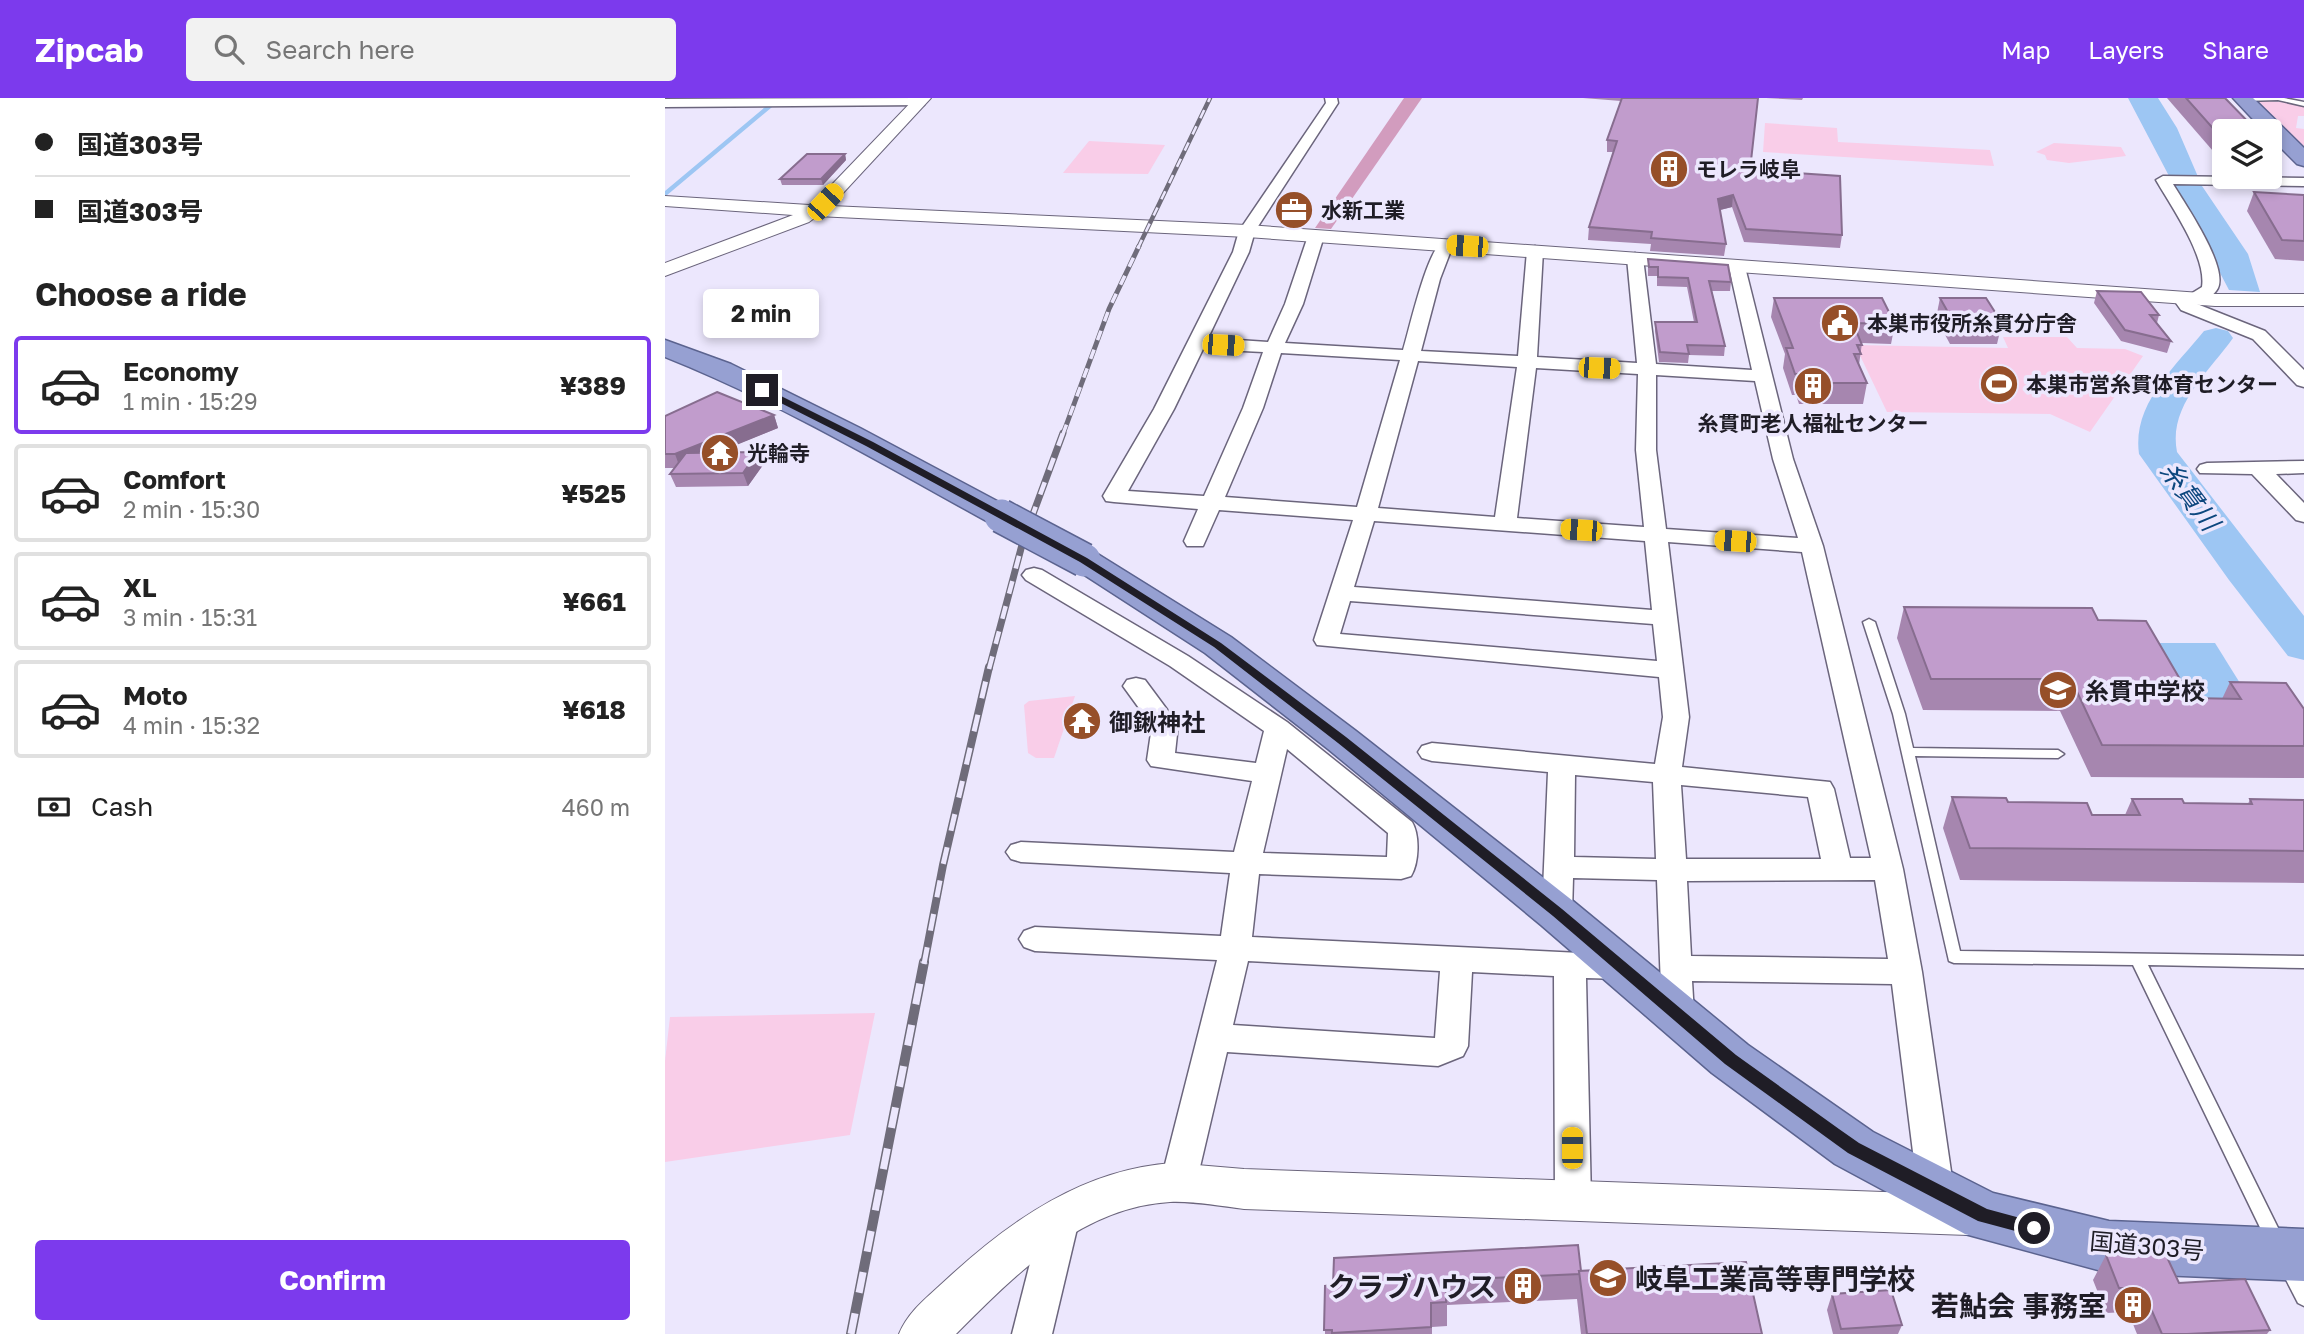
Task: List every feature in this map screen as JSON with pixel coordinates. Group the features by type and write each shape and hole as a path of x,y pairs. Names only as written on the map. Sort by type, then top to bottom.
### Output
{"highway":[{"path":"2242,99 2304,160"},
{"name":"国道303号","path":"665,348 721,370 826,422 1084,560 1217,645 1342,740 1557,913 1730,1059 1854,1148 1984,1216 2109,1247 2293,1254"}],"street":[{"path":"1331,98 1332,103 1247,231 1241,252 1197,344 1164,409 1114,496 1812,546"},
{"path":"665,103 921,100"},
{"path":"665,270 793,223 813,211 825,202 921,100"},
{"path":"2304,182 2163,180 2206,258 2211,283 2207,292 2185,303 2187,306 2259,335 2304,381"},
{"path":"665,201 813,211 1247,231 2194,298 2304,300"},
{"path":"1195,541 1253,408 1274,348 1294,304 1316,236"},
{"path":"1445,245 1432,279 1366,513 1326,640 1671,670"},
{"path":"1505,524 1527,364 1535,251"},
{"path":"1635,258 1647,370 1646,450 1676,717 1667,776 1678,1014"},
{"path":"1737,267 1783,459 1812,546 1888,869 1906,972 1936,1192"},
{"path":"1197,344 1763,376"},
{"path":"2207,469 2304,467"},
{"path":"2259,469 2304,514"},
{"path":"1021,852 1401,868 1402,830 1277,728 1179,661 1034,575"},
{"path":"1341,593 1665,618"},
{"path":"1136,686 1165,725 1161,760 1266,774"},
{"path":"1178,1184 1235,948 1246,863 1277,728"},
{"path":"1432,752 1821,789 1838,869"},
{"path":"1557,913 1562,765"},
{"path":"1558,867 1670,870 1888,869"},
{"path":"1035,939 1621,967"},
{"path":"1213,1037 1438,1052 1451,1046 1457,959"},
{"path":"1570,965 1573,1200"},
{"path":"1675,968 1906,972"},
{"path":"923,1334 1012,1250 1062,1216 1115,1194 1165,1183 1244,1189 1984,1216"},
{"path":"1033,1334 1062,1216"}],"lane":[{"path":"2242,99 2281,99 2304,104"},
{"path":"1869,622 1899,714 1954,957 2304,962"},
{"path":"1907,752 2059,754"},
{"path":"2139,960 2293,1254 2304,1297"}],"shaded area":[{"path":"1404,98 1422,98 1331,229 1315,228"},
{"path":"2257,100 2304,104 2304,116 2298,116 2296,128 2304,129 2304,147 2282,125 2282,119 2276,119"},
{"path":"1765,123 1837,128 1838,142 1990,150 1994,166 1763,152"},
{"path":"1089,141 1165,145 1148,174 1063,173"},
{"path":"2054,143 2121,147 2126,156 2069,163 2047,160 2045,155 2036,152"},
{"name":"本巣市営糸貫体育センター","path":"2003,337 2067,337 2077,348 2125,349 2143,356 2090,432 2050,414 1887,412 1855,345 2008,348"},
{"path":"1075,696 1054,758 1036,758 1028,753 1024,705 1029,701"},
{"path":"875,1013 850,1135 665,1162 665,1061 670,1017"}],"water":[{"path":"2128,98 2158,98 2177,128 2202,186 2248,254 2260,292 2229,290"},
{"path":"2156,643 2215,643 2253,704 2191,704"}],"building":[{"name":"モレラ岐阜","path":"1622,98 1758,98 1750,170 1840,176 1842,235 1746,229 1733,195 1718,199 1726,244 1651,238 1652,232 1589,227 1617,141 1607,140"},
{"path":"2186,98 2225,98 2245,119 2212,119 2212,127"},
{"path":"807,154 845,154 821,179 780,179"},
{"path":"2254,192 2304,195 2304,241 2282,240"},
{"path":"1648,259 1728,265 1731,282 1709,281 1725,346 1687,345 1689,354 1660,352 1655,322 1697,322 1688,278 1658,277 1658,267 1649,267"},
{"path":"2097,291 2141,292 2159,315 2150,315 2171,341 2125,330"},
{"path":"1774,298 1882,298 1895,324 1853,323 1862,345 1857,345 1861,354 1854,354 1867,383 1802,383 1799,374 1795,374 1786,348 1793,348"},
{"path":"1940,298 1986,298 2002,323 1954,323"},
{"path":"717,392 774,415 675,454 665,454 665,416"},
{"path":"758,452 743,473 670,474 686,453"},
{"path":"1904,607 2092,608 2098,620 2146,621 2191,698 2241,699 2230,682 2286,683 2304,709 2304,746 2102,745 2071,679 1931,679"},
{"path":"1952,797 2006,798 2008,802 2087,803 2092,815 2140,815 2132,799 2252,804 2250,799 2304,800 2304,851 1970,848"},
{"path":"1578,1245 1580,1274 1446,1280 1446,1302 1431,1303 1431,1327 1332,1333 1332,1330 1324,1330 1325,1286 1333,1285 1334,1258"},
{"path":"2165,1253 2179,1283 2245,1279 2270,1330 2162,1334 2142,1288 2119,1288 2106,1255"},
{"path":"1746,1262 1762,1334 1587,1334 1579,1271"},
{"path":"1891,1290 1902,1325 1841,1329 1832,1294"}],"waterway":[{"path":"666,193 771,105"},
{"name":"糸貫川","path":"2216,338 2163,406 2155,436 2158,454 2182,483 2244,571 2304,646"}],"railway":[{"path":"1138,248 1210,98"},
{"path":"1063,434 1109,309 1139,246"},
{"path":"989,669 1023,541 1063,433"},
{"path":"924,964 943,865 989,667"},
{"path":"851,1334 924,962"}],"place":[{"name":"モレラ岐阜","path":"1669,169"},
{"name":"水新工業","path":"1294,210"},
{"name":"本巣市役所糸貫分庁舎","path":"1840,323"},
{"name":"本巣市営糸貫体育センター","path":"1999,384"},
{"name":"糸貫町老人福祉センター","path":"1813,386"},
{"name":"光輪寺","path":"720,453"},
{"name":"糸貫中学校","path":"2058,690"},
{"name":"御鍬神社","path":"1082,721"},
{"name":"岐阜工業高等専門学校","path":"1608,1278"},
{"name":"クラブハウス","path":"1523,1286"},
{"name":"若鮎会 事務室","path":"2133,1305"}],"route":[{"path":"762,390 870,444 1084,560 1217,645 1342,740 1557,913 1730,1059 1854,1148 1984,1216 2034,1228"}]}
